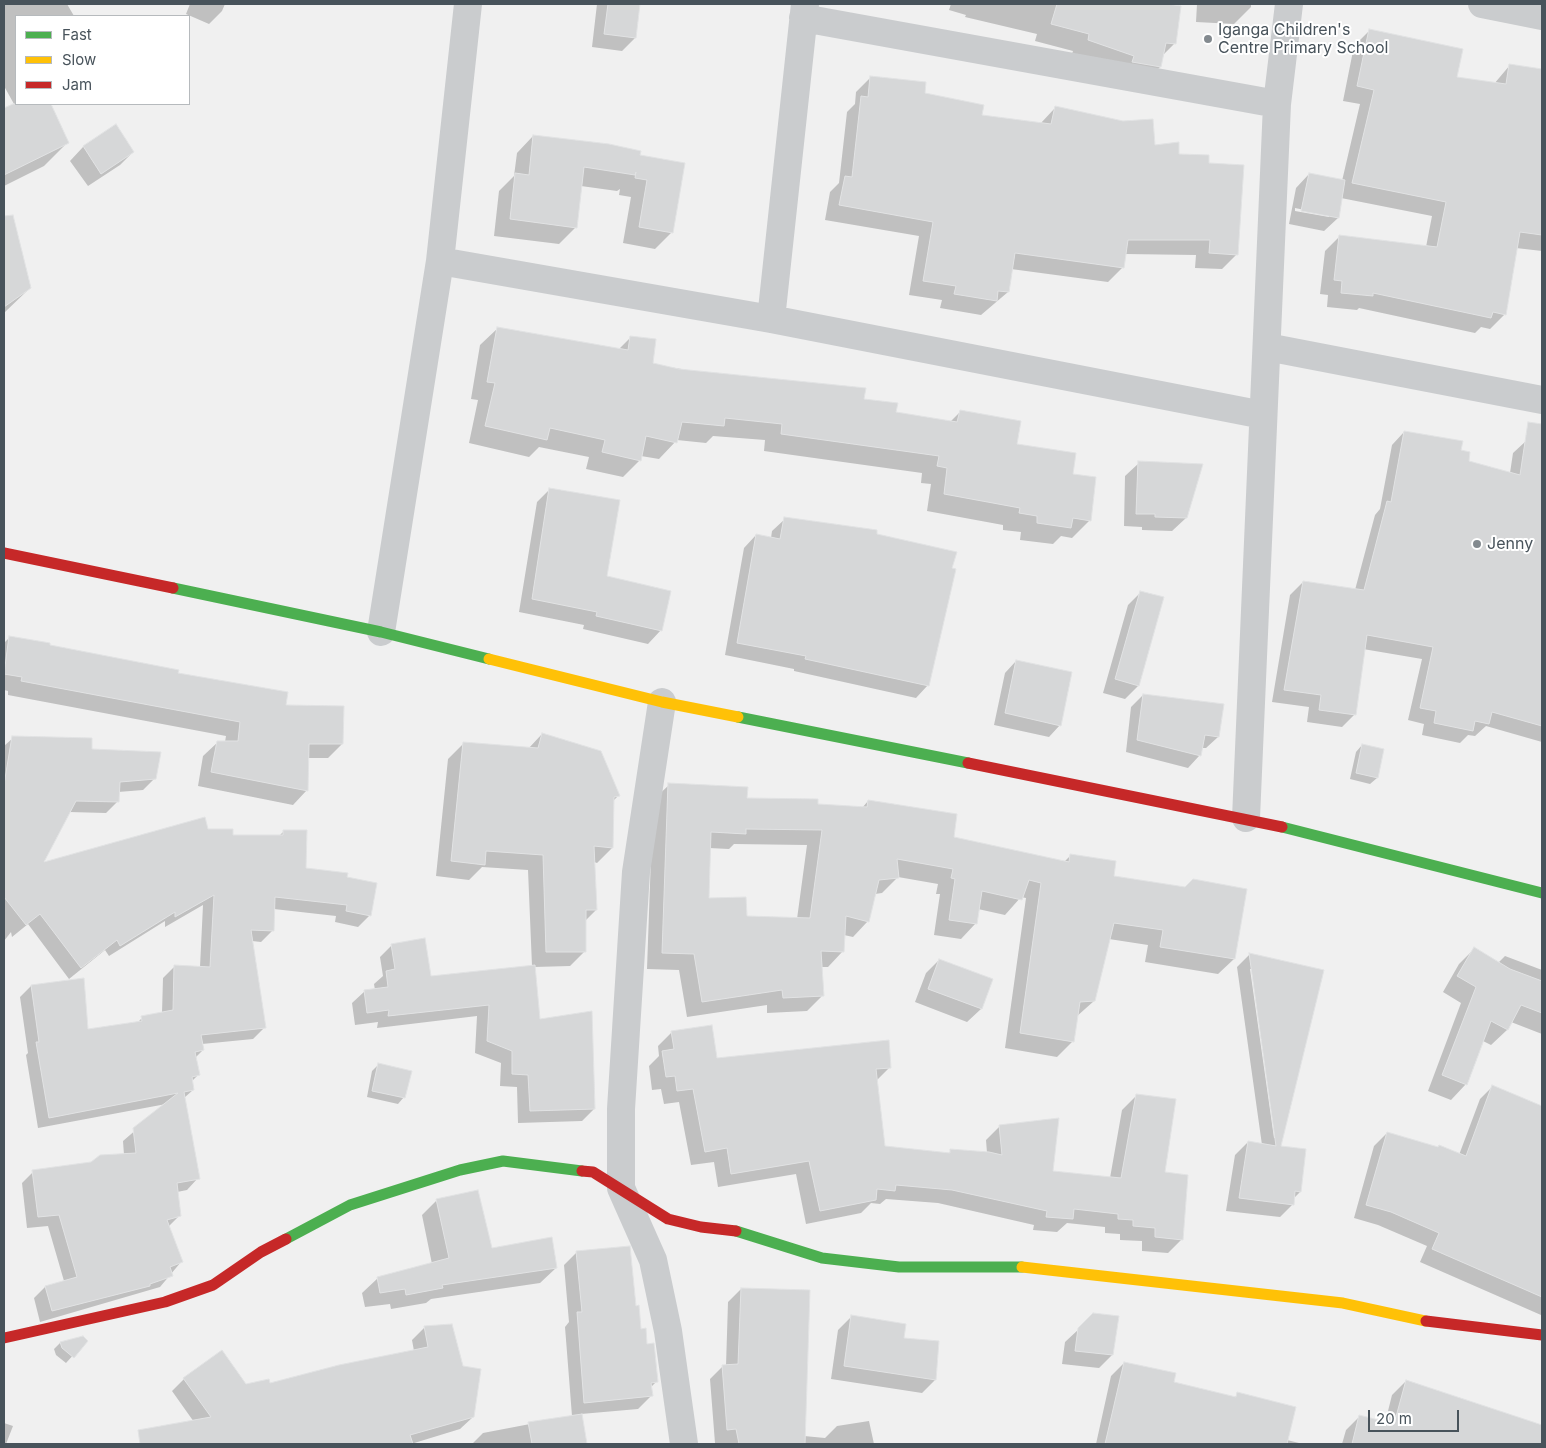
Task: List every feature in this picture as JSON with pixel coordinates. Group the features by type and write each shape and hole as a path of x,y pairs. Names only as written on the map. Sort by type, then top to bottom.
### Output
{"street":[{"path":"381,632 440,261 468,4"},
{"path":"1246,818 1277,104 1289,4"},
{"path":"1482,4 1542,16"},
{"path":"771,319 804,11 1277,104"},
{"path":"440,261 771,319 1264,415"},
{"path":"1267,347 1542,400"},
{"path":"4,553 381,632 662,702 1246,818 1542,893"},
{"path":"662,702 636,872 621,1109 621,1188 653,1260 668,1330 684,1444"},
{"path":"4,1338 165,1302 214,1285 261,1252 350,1204 460,1170 503,1161 594,1172 668,1219 701,1227 743,1232 822,1258 899,1267 1037,1267 1343,1303 1433,1323 1542,1335"}],"building":[{"path":"608,4 640,4 636,38 604,34"},
{"path":"1057,4 1168,4 1181,6 1176,44 1166,43 1161,67 1132,62 1134,56 1088,40 1089,34 1051,24"},
{"path":"1369,29 1463,49 1457,77 1506,84 1509,64 1542,69 1542,235 1520,232 1506,315 1493,312 1491,318 1373,293 1373,296 1341,293 1342,281 1334,280 1339,235 1437,247 1446,202 1352,183 1374,90 1357,86"},
{"path":"870,76 926,82 925,93 984,105 982,115 1051,124 1055,106 1123,121 1153,119 1155,145 1179,142 1179,154 1209,155 1209,163 1244,165 1238,255 1209,253 1210,240 1128,240 1124,268 1015,253 1009,292 998,291 997,301 954,294 956,286 923,281 933,222 839,205 845,176 852,177 861,96 868,97"},
{"path":"13,104 51,105 69,143 4,175 4,108"},
{"path":"116,124 134,152 101,174 83,146"},
{"path":"533,135 609,144 641,151 640,155 685,163 673,233 639,227 647,180 635,178 636,172 635,175 584,167 577,228 510,219 515,173 529,175"},
{"path":"1309,173 1345,180 1339,218 1301,211"},
{"path":"13,215 31,288 4,307 4,216"},
{"path":"497,327 628,350 630,336 656,339 653,363 679,369 866,388 864,399 898,403 896,412 957,422 960,410 1021,421 1017,444 1076,453 1073,474 1096,477 1091,521 1073,518 1071,528 1037,523 1037,516 1019,513 1020,508 944,494 947,468 937,466 939,456 781,434 782,424 725,418 724,426 682,422 677,443 646,436 641,461 602,452 605,440 550,428 547,440 485,426 495,383 487,382"},
{"path":"1528,422 1542,424 1542,726 1492,712 1489,724 1475,721 1473,731 1434,723 1436,711 1420,708 1433,647 1367,635 1356,715 1319,710 1321,695 1284,690 1303,581 1364,590 1387,501 1391,502 1404,431 1463,441 1461,450 1470,452 1469,461 1520,475"},
{"path":"1138,461 1203,464 1187,518 1155,517 1155,514 1136,514"},
{"path":"549,488 620,500 607,576 671,591 662,631 596,616 597,612 532,599"},
{"path":"784,517 877,530 877,534 957,552 952,568 956,569 929,686 805,659 806,656 737,643 756,534 780,539"},
{"path":"1140,591 1164,597 1139,686 1115,679"},
{"path":"9,636 179,670 178,673 288,692 286,705 344,706 343,744 309,744 308,791 211,772 217,741 238,741 240,722 21,681 22,677 4,674"},
{"path":"1016,660 1072,672 1061,726 1005,713"},
{"path":"1143,694 1224,704 1219,737 1205,735 1201,756 1137,740"},
{"path":"542,733 601,751 620,796 614,797 613,848 594,846 597,910 586,910 586,952 546,952 543,855 486,851 485,865 451,861 463,742 538,748"},
{"path":"12,736 92,738 92,749 161,752 156,779 120,782 119,802 76,801 44,862 205,817 208,829 233,829 233,835 283,835 283,830 307,830 306,868 348,873 347,877 377,883 371,916 346,911 347,905 275,897 274,931 251,930 266,1028 201,1035 204,1050 195,1052 200,1075 192,1077 194,1090 184,1092 200,1179 177,1183 181,1216 167,1220 183,1262 170,1267 173,1276 150,1284 150,1286 52,1311 45,1286 77,1277 59,1215 38,1217 32,1170 91,1162 100,1155 136,1153 133,1128 178,1093 49,1118 36,1042 39,1042 31,985 84,978 88,1029 142,1021 141,1016 173,1010 174,965 210,967 214,895 175,917 175,912 120,946 117,940 81,968 40,914 26,925 4,897 4,785"},
{"path":"1362,744 1384,749 1378,778 1356,773"},
{"path":"668,783 748,787 747,798 818,799 818,804 867,807 868,800 957,814 954,837 1069,862 1070,854 1116,861 1114,876 1185,887 1193,879 1247,889 1235,959 1160,947 1163,930 1114,923 1095,1001 1080,1002 1074,1042 1020,1033 1041,883 1029,880 1022,900 982,891 977,924 949,920 955,879 951,878 953,869 897,859 899,878 879,880 869,922 846,916 844,952 821,951 824,996 783,998 782,990 702,1002 694,954 662,953","holes":["746,829 822,830 810,918 747,916 746,897 709,898 711,832 746,834"]},
{"path":"425,938 431,976 535,965 540,1019 592,1011 595,1109 530,1111 528,1075 512,1074 512,1051 487,1041 489,1005 388,1016 389,1010 367,1013 364,990 388,987 386,971 395,969 391,944"},
{"path":"1474,947 1510,969 1542,981 1542,1013 1521,1005 1508,1030 1491,1021 1467,1085 1442,1075 1476,987 1457,976"},
{"path":"1249,953 1324,970 1281,1146 1306,1149 1301,1192 1295,1191 1294,1205 1239,1198 1248,1141 1276,1146"},
{"path":"939,959 993,979 982,1009 928,989"},
{"path":"712,1025 717,1058 889,1040 891,1068 876,1069 885,1146 950,1153 950,1149 989,1152 1002,1155 999,1125 1059,1118 1053,1171 1121,1178 1136,1094 1176,1099 1165,1172 1188,1175 1183,1240 1155,1237 1155,1228 1133,1226 1133,1220 1118,1219 1118,1214 1074,1209 1073,1219 1046,1217 1047,1211 952,1190 896,1185 895,1191 877,1189 876,1200 820,1211 809,1161 731,1174 727,1148 705,1152 693,1089 677,1091 675,1076 666,1077 662,1051 674,1049 671,1031"},
{"path":"378,1063 412,1071 405,1098 372,1091"},
{"path":"1492,1085 1542,1106 1542,1297 1432,1249 1439,1233 1391,1212 1366,1205 1387,1132 1438,1147 1439,1145 1466,1156"},
{"path":"478,1190 492,1248 552,1237 557,1268 442,1285 443,1288 406,1295 405,1289 380,1293 377,1277 449,1258 436,1199"},
{"path":"630,1246 636,1306 639,1305 641,1329 646,1328 647,1344 654,1343 658,1382 651,1383 653,1396 584,1403 577,1312 582,1312 576,1251"},
{"path":"741,1288 810,1290 805,1444 739,1444 736,1429 727,1430 722,1365 738,1364"},
{"path":"1093,1313 1119,1316 1113,1355 1075,1351 1078,1328"},
{"path":"851,1315 906,1324 904,1338 939,1341 936,1380 844,1366"},
{"path":"452,1324 463,1366 481,1369 474,1417 410,1435 413,1444 140,1444 138,1430 211,1417 183,1378 222,1350 246,1384 269,1379 270,1383 339,1365 428,1347 424,1326"},
{"path":"83,1336 88,1341 74,1358 62,1348 60,1342"},
{"path":"1124,1362 1176,1373 1174,1382 1236,1397 1237,1392 1296,1407 1287,1444 1105,1444"},
{"path":"1406,1380 1542,1425 1542,1444 1352,1444 1359,1415 1394,1424"},
{"path":"582,1414 587,1444 532,1444 528,1422"}],"traffic: fast":[{"path":"173,588 381,632 489,659"},
{"path":"738,717 968,763"},
{"path":"1282,827 1542,893"},
{"path":"286,1239 350,1205 460,1170 503,1161 582,1171"},
{"path":"736,1231 822,1258 899,1267 1022,1267"}],"traffic: slow":[{"path":"489,659 662,702 738,717"},
{"path":"1022,1267 1343,1303 1426,1321"}],"traffic: jam":[{"path":"4,553 173,588"},
{"path":"968,763 1282,827"},
{"path":"582,1171 593,1172 668,1219 701,1227 736,1231"},
{"path":"4,1338 165,1302 213,1285 261,1252 286,1239"},
{"path":"1426,1321 1542,1335"}],"place":[{"name":"Iganga Children's Centre Primary School","path":"1208,39"},
{"name":"Jenny","path":"1477,544"}]}
